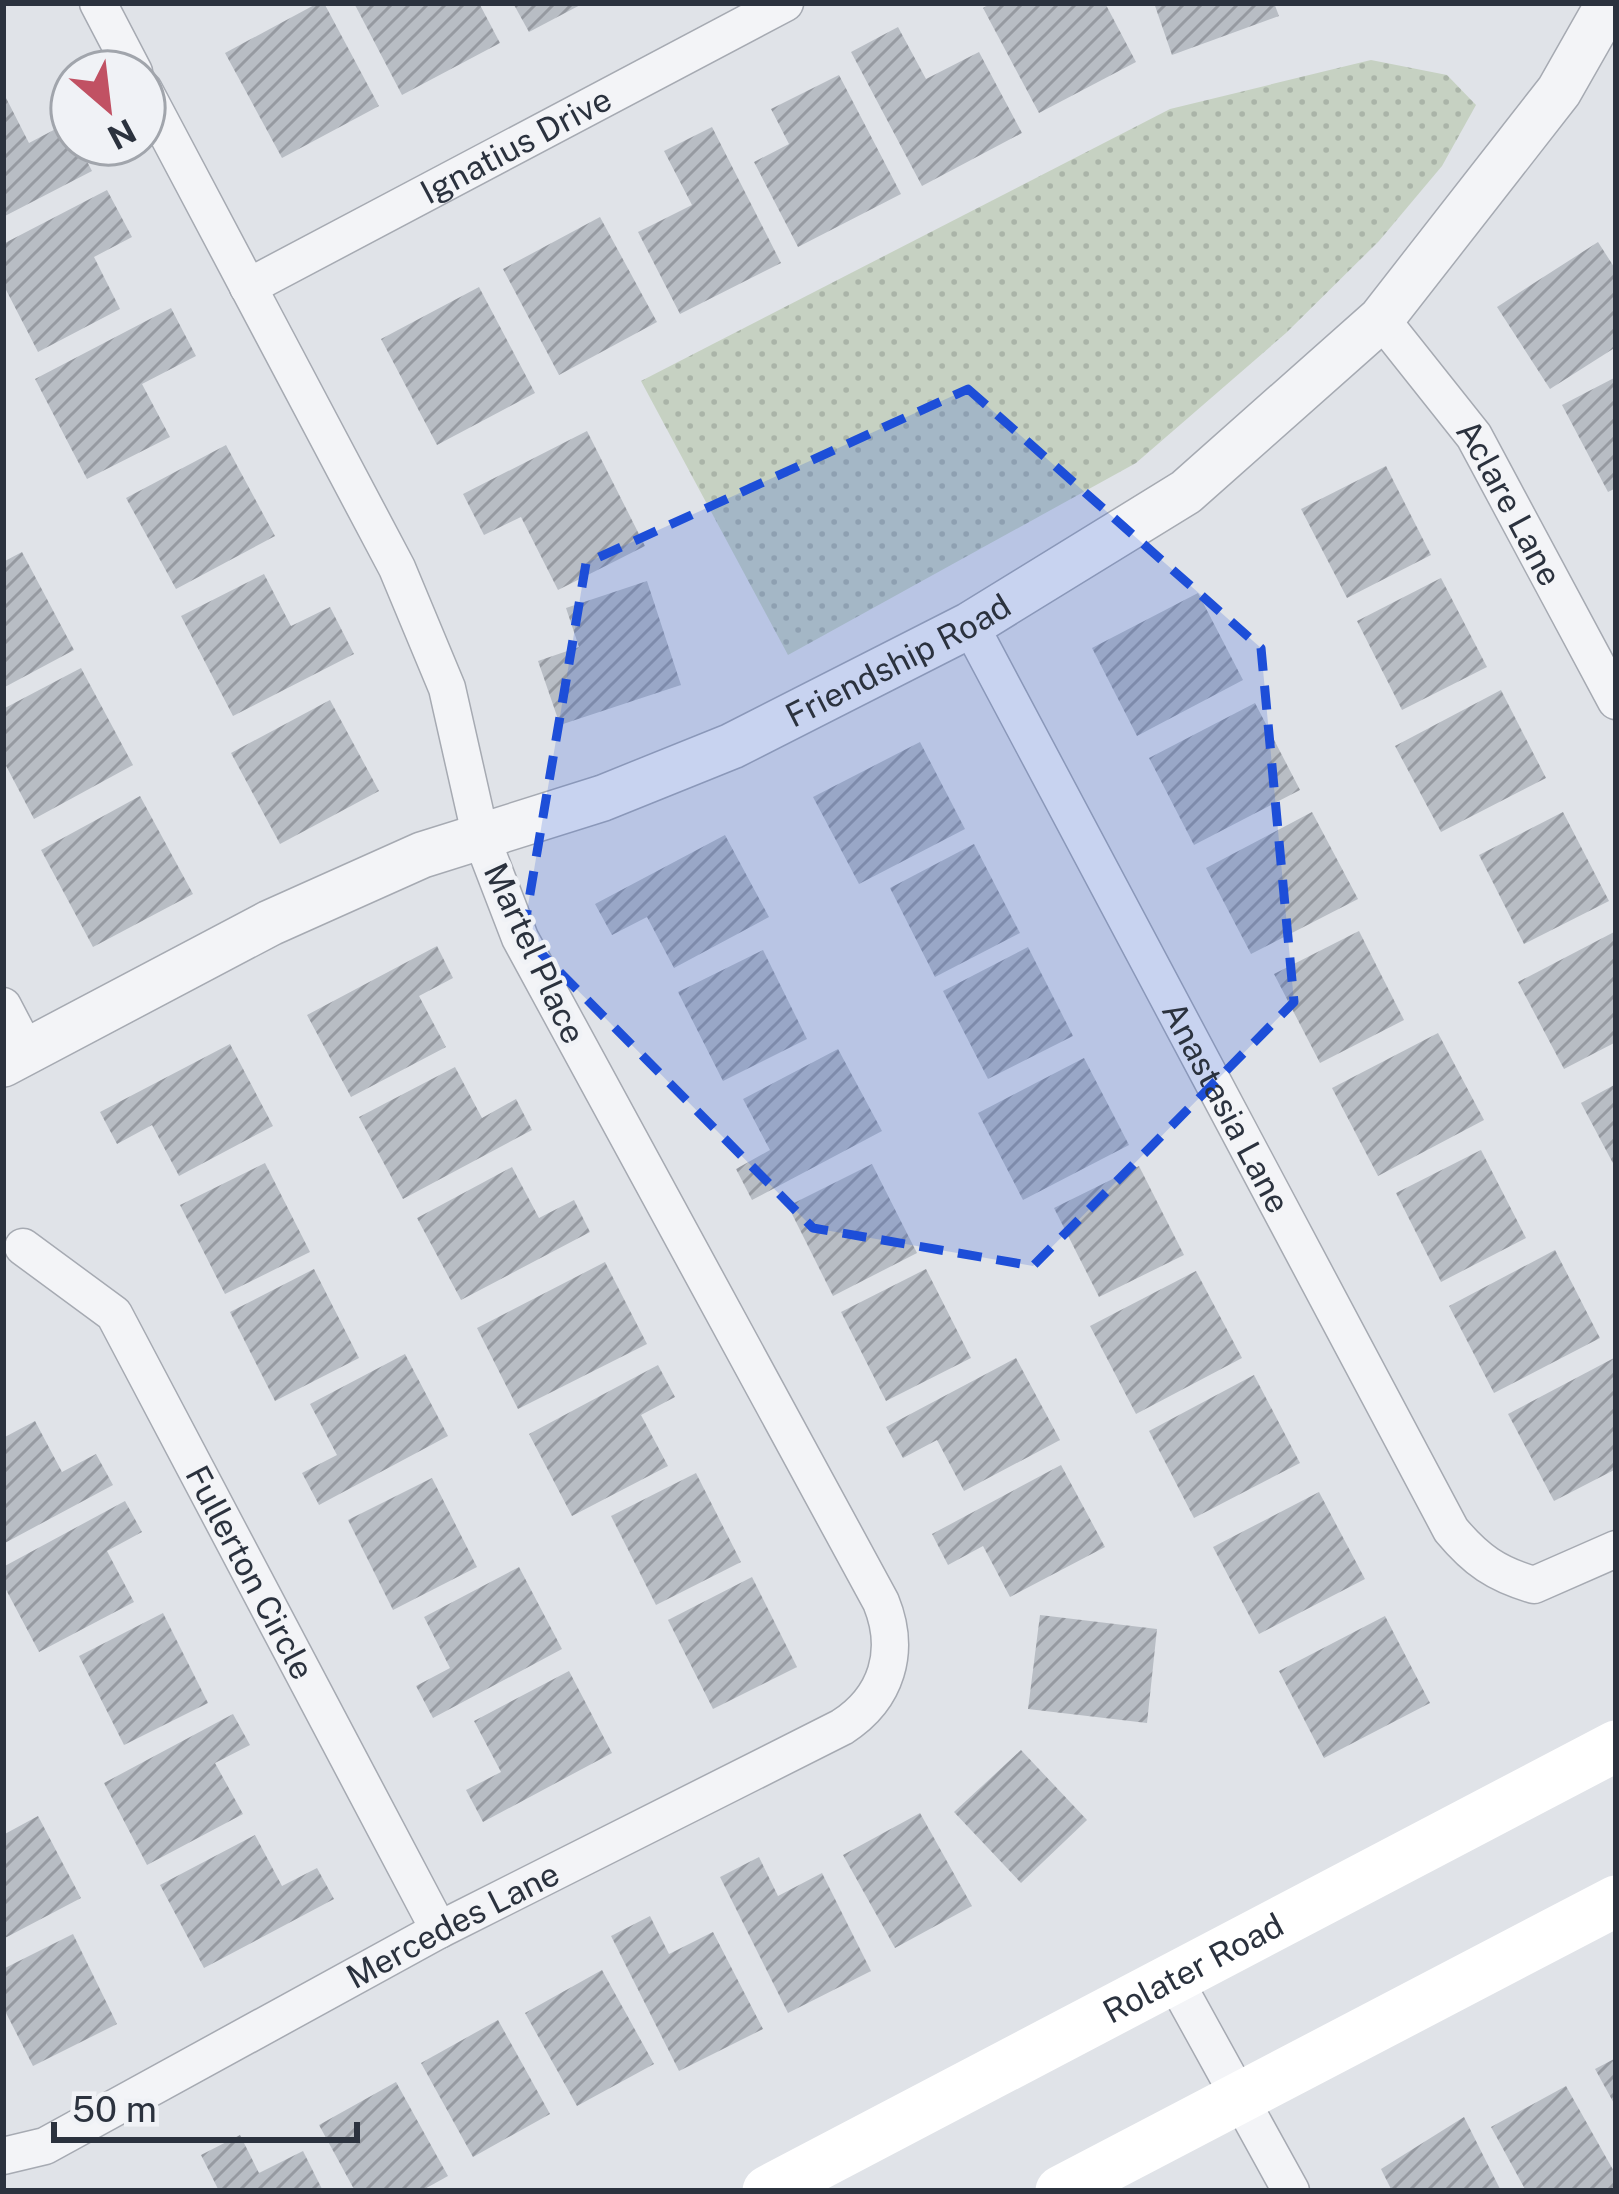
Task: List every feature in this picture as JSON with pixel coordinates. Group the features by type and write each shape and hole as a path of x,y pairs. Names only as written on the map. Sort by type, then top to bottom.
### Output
{"main road":[{"name":"Rolater Road","path":"768,2191 1616,1746"},
{"path":"1061,2191 1616,1901"}],"street":[{"path":"98,3 121,48"},
{"name":"Ignatius Drive","path":"248,287 785,3"},
{"name":"Friendship Road","path":"15,1058 270,923 480,834 603,798 716,754 970,625 1186,492 1382,320 1559,91 1609,3"},
{"name":"Martel Place","path":"168,135 405,588 447,688 480,834 520,938 880,1602 891,1637 887,1672"},
{"name":"Aclare Lane","path":"1382,320 1474,436 1616,701"},
{"name":"Anastasia Lane","path":"970,625 1451,1530 1473,1557 1500,1576 1534,1585 1616,1549"},
{"path":"3,1006 15,1058"},
{"name":"Fullerton Circle","path":"23,1247 114,1315 440,1930"},
{"name":"Mercedes Lane","path":"3,2156 45,2146 440,1930 842,1726 870,1704 887,1672"},
{"path":"1173,1977 1291,2191"}],"highlighted area":[{"path":"968,389 1261,648 1294,1002 1033,1266 813,1228 523,935 586,563"}],"green space":[{"path":"1371,60 1447,75 1476,105 1442,166 1379,241 1286,333 1136,463 788,655 641,381 1170,109"}],"building":[{"path":"324,3 379,106 282,158 225,53"},
{"path":"354,3 479,3 500,43 402,95"},
{"path":"513,3 584,3 529,32"},
{"path":"992,3 1105,3 1136,62 1039,113 983,8"},
{"path":"1154,3 1274,3 1279,16 1172,55"},
{"path":"898,27 926,79 979,52 1022,133 922,186 851,52"},
{"path":"839,75 901,194 798,247 754,162 789,144 771,109"},
{"path":"3,92 29,143 48,133 48,168 92,171 3,217"},
{"path":"712,127 781,263 680,314 638,232 692,205 664,151"},
{"path":"107,190 132,237 94,257 120,309 38,352 3,284 3,244"},
{"path":"600,217 657,322 559,375 503,269"},
{"path":"1598,242 1616,270 1616,347 1550,389 1497,307"},
{"path":"479,287 535,393 437,445 381,339"},
{"path":"171,308 196,356 142,384 170,437 87,479 35,379"},
{"path":"1616,377 1616,488 1608,492 1562,405"},
{"path":"587,431 645,546 558,590 521,517 484,535 463,494"},
{"path":"226,445 275,536 176,589 126,498"},
{"path":"1386,466 1431,555 1347,598 1301,509"},
{"path":"22,552 74,650 3,688 3,562"},
{"path":"264,574 291,626 330,607 354,654 233,716 181,616"},
{"path":"1441,578 1487,667 1402,710 1357,621"},
{"path":"647,581 681,685 560,725 538,661 579,647 566,608"},
{"path":"1198,593 1243,680 1137,736 1092,648"},
{"path":"81,668 133,765 34,819 3,760 3,709"},
{"path":"1501,690 1546,778 1441,832 1395,746"},
{"path":"330,700 379,791 280,844 231,753"},
{"path":"1255,703 1300,790 1194,845 1149,758"},
{"path":"920,742 965,829 859,884 813,797"},
{"path":"140,796 193,894 93,947 41,850"},
{"path":"1312,812 1358,899 1251,954 1206,868"},
{"path":"1563,812 1609,901 1524,944 1479,855"},
{"path":"725,835 769,917 674,968 647,917 612,935 595,904"},
{"path":"974,844 1020,933 935,977 890,888"},
{"path":"1359,931 1404,1020 1320,1063 1274,974"},
{"path":"1616,931 1616,1042 1564,1069 1518,982"},
{"path":"437,946 453,978 419,996 446,1047 351,1097 307,1015"},
{"path":"1028,947 1073,1036 988,1079 943,991"},
{"path":"763,950 807,1039 723,1081 678,992"},
{"path":"1438,1033 1484,1120 1378,1176 1332,1088"},
{"path":"230,1044 273,1126 179,1176 152,1125 117,1144 100,1112"},
{"path":"838,1049 882,1131 752,1200 736,1169 770,1150 743,1099"},
{"path":"1084,1058 1129,1145 1023,1200 978,1113"},
{"path":"455,1067 482,1118 516,1099 532,1130 403,1199 359,1117"},
{"path":"1616,1084 1616,1169 1581,1103"},
{"path":"1481,1150 1526,1238 1441,1282 1396,1193"},
{"path":"265,1163 310,1252 225,1294 180,1205"},
{"path":"872,1164 917,1253 833,1296 788,1206"},
{"path":"1139,1166 1184,1255 1099,1297 1054,1208"},
{"path":"512,1167 539,1218 574,1200 590,1232 461,1300 417,1218"},
{"path":"1555,1250 1600,1338 1494,1393 1449,1306"},
{"path":"605,1262 647,1344 518,1409 477,1328"},
{"path":"314,1269 359,1358 275,1401 230,1312"},
{"path":"926,1269 971,1358 886,1401 841,1312"},
{"path":"1196,1271 1242,1358 1136,1414 1090,1326"},
{"path":"405,1354 448,1436 319,1505 302,1473 337,1455 310,1404"},
{"path":"1016,1358 1060,1440 964,1491 937,1440 903,1458 886,1427"},
{"path":"1614,1358 1616,1469 1554,1501 1508,1414"},
{"path":"658,1365 675,1397 641,1415 668,1466 572,1516 529,1434"},
{"path":"1254,1375 1300,1463 1194,1518 1149,1431"},
{"path":"35,1421 62,1472 96,1454 113,1485 3,1544 3,1438"},
{"path":"1061,1465 1105,1547 1010,1597 983,1546 948,1565 932,1534"},
{"path":"696,1473 741,1562 656,1605 611,1516"},
{"path":"432,1478 477,1567 393,1610 348,1520"},
{"path":"1319,1492 1365,1579 1259,1634 1213,1547"},
{"path":"125,1501 142,1532 107,1551 134,1602 39,1652 3,1584 3,1567"},
{"path":"519,1567 562,1649 433,1718 416,1686 450,1668 424,1617"},
{"path":"752,1577 797,1667 713,1709 668,1620"},
{"path":"163,1613 208,1703 124,1745 79,1656"},
{"path":"1040,1615 1157,1629 1147,1723 1028,1709"},
{"path":"1385,1616 1430,1703 1324,1758 1279,1671"},
{"path":"569,1671 612,1753 483,1822 466,1790 501,1772 474,1721"},
{"path":"233,1714 250,1745 215,1763 243,1814 147,1865 104,1783"},
{"path":"1021,1750 1087,1820 1021,1883 954,1812"},
{"path":"920,1813 972,1906 895,1948 843,1855"},
{"path":"38,1816 81,1898 3,1939 3,1835"},
{"path":"255,1835 282,1886 317,1868 334,1899 204,1968 160,1885"},
{"path":"759,1857 778,1896 822,1873 871,1971 788,2013 720,1877"},
{"path":"650,1916 669,1954 713,1932 763,2029 679,2071 611,1936"},
{"path":"73,1934 117,2024 33,2066 3,2007 3,1969"},
{"path":"602,1970 654,2064 577,2106 525,2013"},
{"path":"498,2020 550,2114 473,2157 421,2063"},
{"path":"1616,2058 1616,2107 1595,2069"},
{"path":"396,2082 448,2176 421,2191 355,2191 319,2125"},
{"path":"1566,2086 1616,2175 1616,2191 1526,2191 1491,2127"},
{"path":"1464,2117 1501,2191 1392,2191 1381,2169"},
{"path":"240,2135 259,2173 303,2151 323,2191 219,2191 201,2155"}]}
